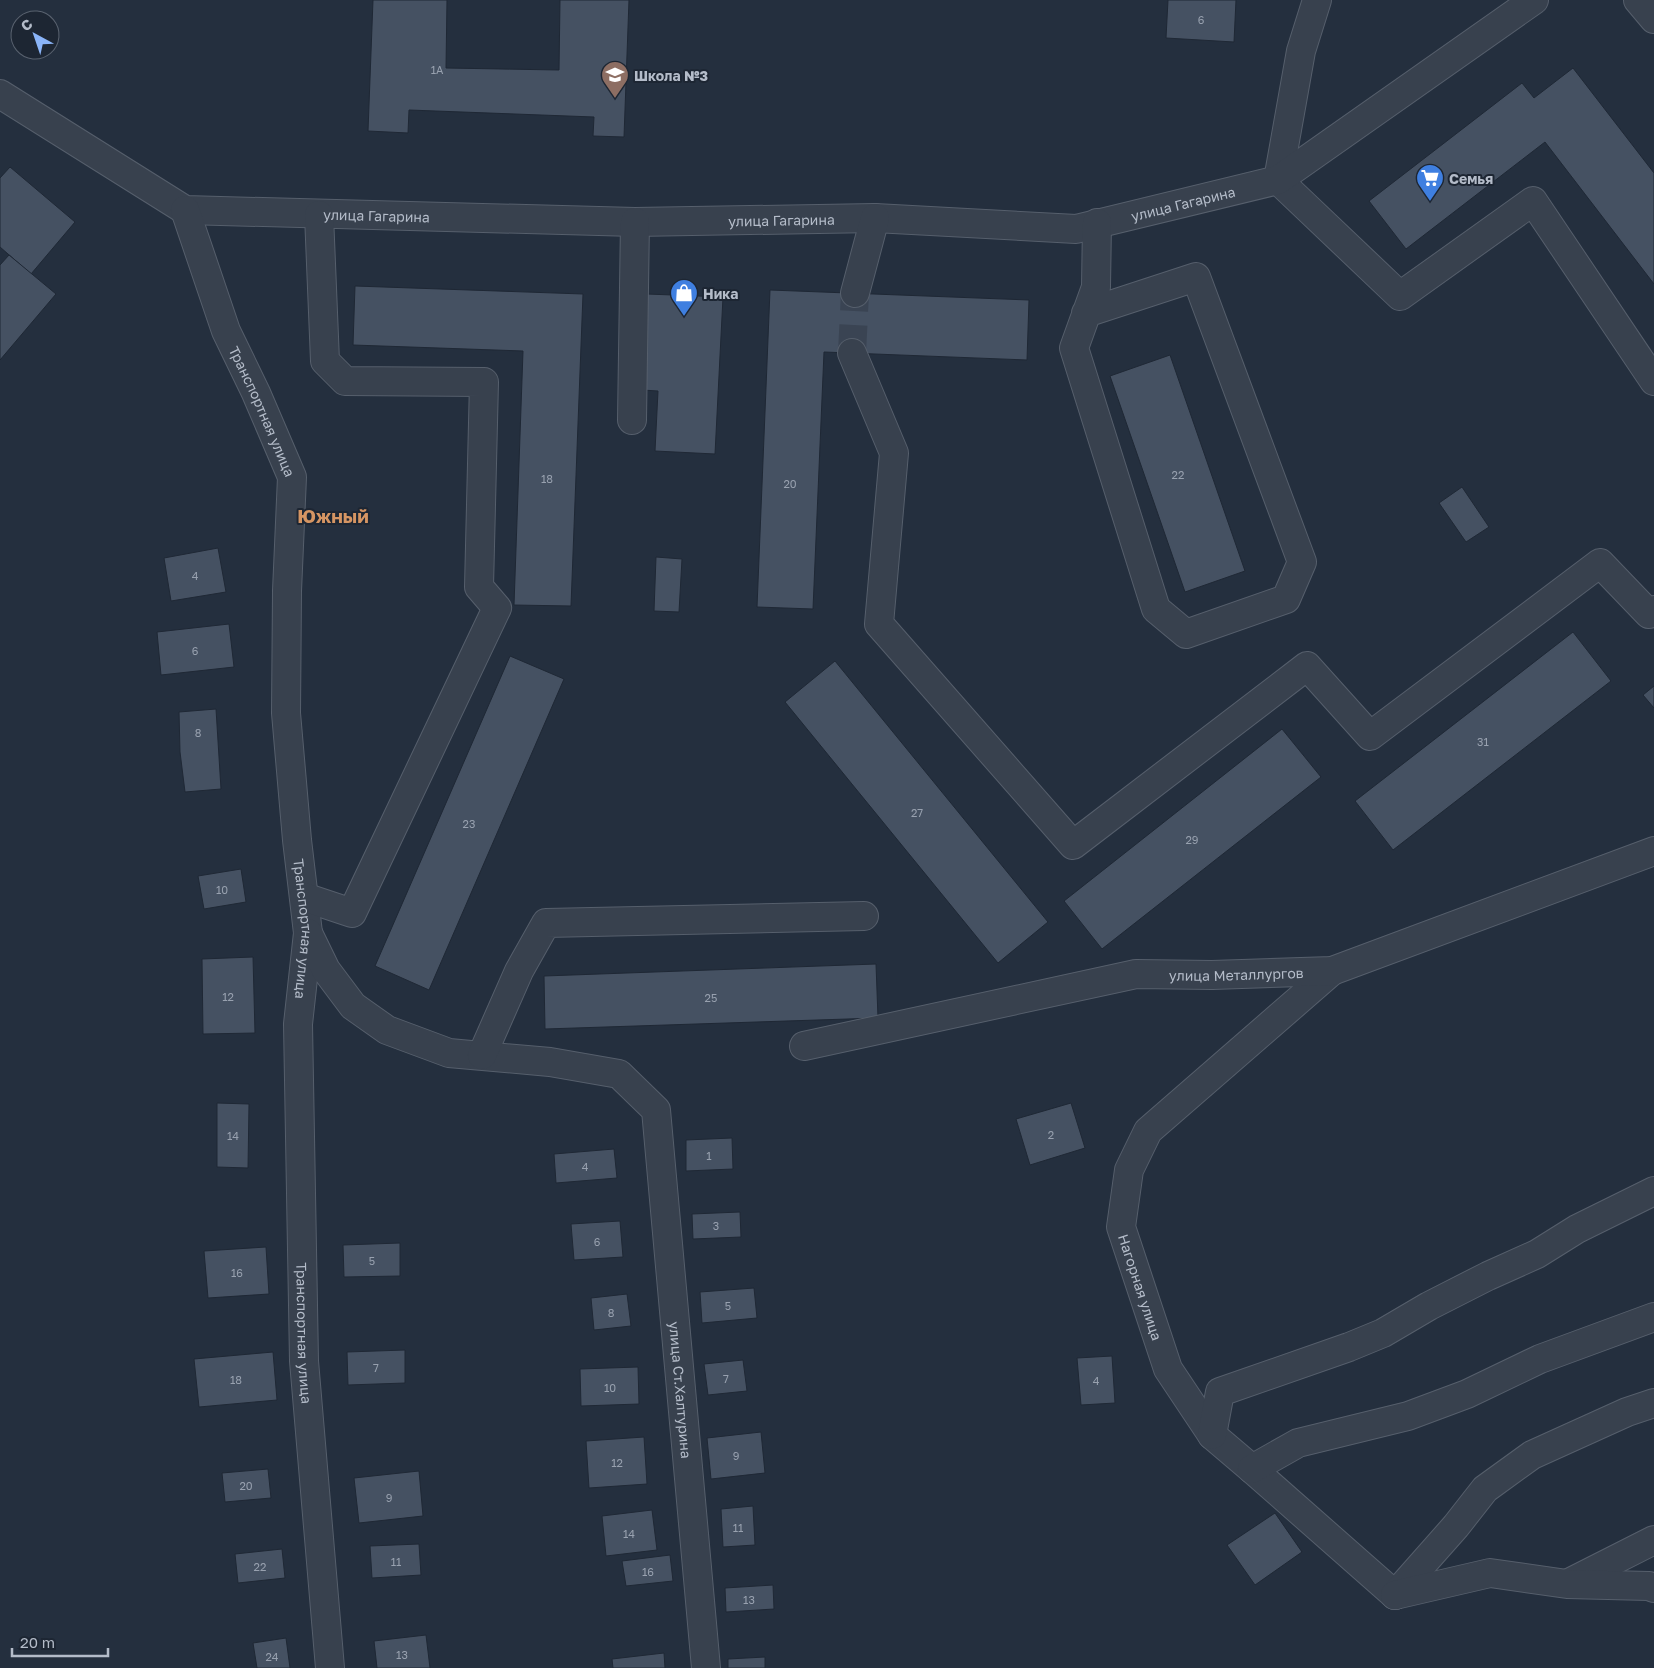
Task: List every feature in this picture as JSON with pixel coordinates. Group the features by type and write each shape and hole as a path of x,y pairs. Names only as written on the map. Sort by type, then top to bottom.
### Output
{"street":[{"path":"1317,0 1301,51 1278,180 1400,296 1533,201 1654,382"},
{"name":"улица Гагарина","path":"0,94 185,210 635,222 874,218 1076,229 1278,180 1534,0"},
{"path":"1638,0 1654,19"},
{"name":"Транспортная улица","path":"185,210 226,331 256,393 292,477 287,591 286,713 297,840 308,933 298,1024 304,1361 330,1668"},
{"path":"304,897 352,913 497,608 479,587 484,382 345,381 325,361 319,215"},
{"path":"855,293 874,218"},
{"path":"632,420 635,222"},
{"path":"1086,313 1196,276 1302,562 1286,600 1186,634 1156,609 1074,348 1086,313 1096,287 1097,224"},
{"path":"852,353 894,453 879,624 1073,845 1308,666 1370,736 1600,563 1649,614 1654,610"},
{"name":"улица Металлургов","path":"804,1046 1136,974 1212,976 1332,971 1654,851"},
{"path":"308,933 326,970 353,1006 387,1030 449,1054 482,1055 519,971 546,923 864,916"},
{"name":"Нагорная улица","path":"1332,971 1148,1131 1129,1170 1121,1227 1168,1368 1212,1435 1395,1595"},
{"name":"улица Ст.Халтурина","path":"482,1055 550,1062 619,1074 656,1110 706,1668"},
{"path":"1212,1435 1220,1392 1349,1348 1383,1333 1429,1306 1537,1254 1577,1229 1654,1191"},
{"path":"1252,1468 1298,1443 1408,1416 1467,1394 1540,1359 1654,1317"},
{"path":"1395,1595 1486,1489 1532,1455 1627,1412 1654,1403"},
{"path":"1567,1584 1645,1544"},
{"path":"1395,1595 1490,1573 1567,1584 1649,1586 1654,1588"}],"building":[{"path":"373,0 447,0 446,68 559,70 560,0 629,0 624,137 593,136 594,117 409,110 408,133 368,131"},
{"path":"1168,0 1236,0 1234,42 1166,38"},
{"path":"1573,68 1654,173 1654,284 1545,142 1406,249 1369,201 1522,83 1534,98"},
{"path":"10,167 75,222 31,274 0,247 0,178"},
{"path":"9,255 56,294 0,360 0,265"},
{"path":"355,286 583,294 571,606 514,605 523,351 353,345"},
{"path":"770,290 1029,300 1027,360 824,352 813,609 757,607"},
{"path":"647,294 723,297 715,454 655,451 658,391 642,390"},
{"path":"1170,355 1245,571 1185,592 1110,376"},
{"path":"1462,487 1489,527 1466,542 1439,503"},
{"path":"218,548 226,592 171,601 164,558"},
{"path":"656,557 682,559 679,612 654,611"},
{"path":"229,624 234,667 161,675 157,632"},
{"path":"1573,632 1611,681 1393,850 1355,801"},
{"path":"510,656 564,679 429,990 375,966"},
{"path":"835,661 1048,922 998,963 785,702"},
{"path":"1654,686 1654,708 1643,695"},
{"path":"216,709 221,789 185,792 180,752 179,712"},
{"path":"1282,729 1321,777 1102,949 1064,901"},
{"path":"241,869 246,902 204,909 198,876"},
{"path":"253,957 255,1033 203,1034 202,959"},
{"path":"876,964 878,1018 545,1029 544,976"},
{"path":"217,1103 249,1104 248,1168 217,1167"},
{"path":"1071,1103 1085,1148 1030,1165 1016,1119"},
{"path":"732,1138 733,1169 686,1171 686,1140"},
{"path":"614,1149 617,1178 556,1183 554,1154"},
{"path":"740,1212 741,1237 693,1239 692,1214"},
{"path":"620,1221 623,1257 574,1260 571,1224"},
{"path":"400,1243 400,1276 344,1277 343,1245"},
{"path":"266,1247 269,1294 208,1298 204,1251"},
{"path":"754,1288 757,1318 702,1323 700,1292"},
{"path":"627,1294 631,1326 594,1330 591,1298"},
{"path":"405,1350 405,1383 348,1385 347,1352"},
{"path":"273,1352 277,1400 199,1407 194,1359"},
{"path":"1112,1356 1115,1403 1081,1405 1077,1358"},
{"path":"743,1360 747,1391 708,1395 704,1364"},
{"path":"638,1367 639,1404 581,1406 580,1369"},
{"path":"761,1432 765,1473 711,1479 707,1438"},
{"path":"644,1437 647,1484 589,1488 586,1441"},
{"path":"268,1469 271,1498 225,1502 222,1473"},
{"path":"419,1471 423,1516 359,1523 354,1478"},
{"path":"753,1506 755,1545 723,1547 721,1509"},
{"path":"652,1510 657,1550 606,1556 602,1516"},
{"path":"1275,1513 1302,1552 1255,1585 1227,1545"},
{"path":"419,1544 421,1575 372,1578 370,1546"},
{"path":"282,1549 285,1578 238,1583 235,1554"},
{"path":"670,1555 673,1581 626,1586 622,1561"},
{"path":"773,1585 774,1609 726,1612 725,1588"},
{"path":"426,1635 430,1668 377,1668 374,1641"},
{"path":"286,1638 290,1668 257,1668 253,1643"},
{"path":"664,1653 665,1668 613,1668 612,1659"},
{"path":"765,1657 765,1668 728,1668 728,1659"}],"tunnel":[{"path":"852,353 855,293"}],"place":[{"name":"Школа №3","path":"615,99"},
{"name":"Семья","path":"1430,202"},
{"name":"Ника","path":"684,317"}],"district":[{"name":"Южный","path":"333,515"}]}
